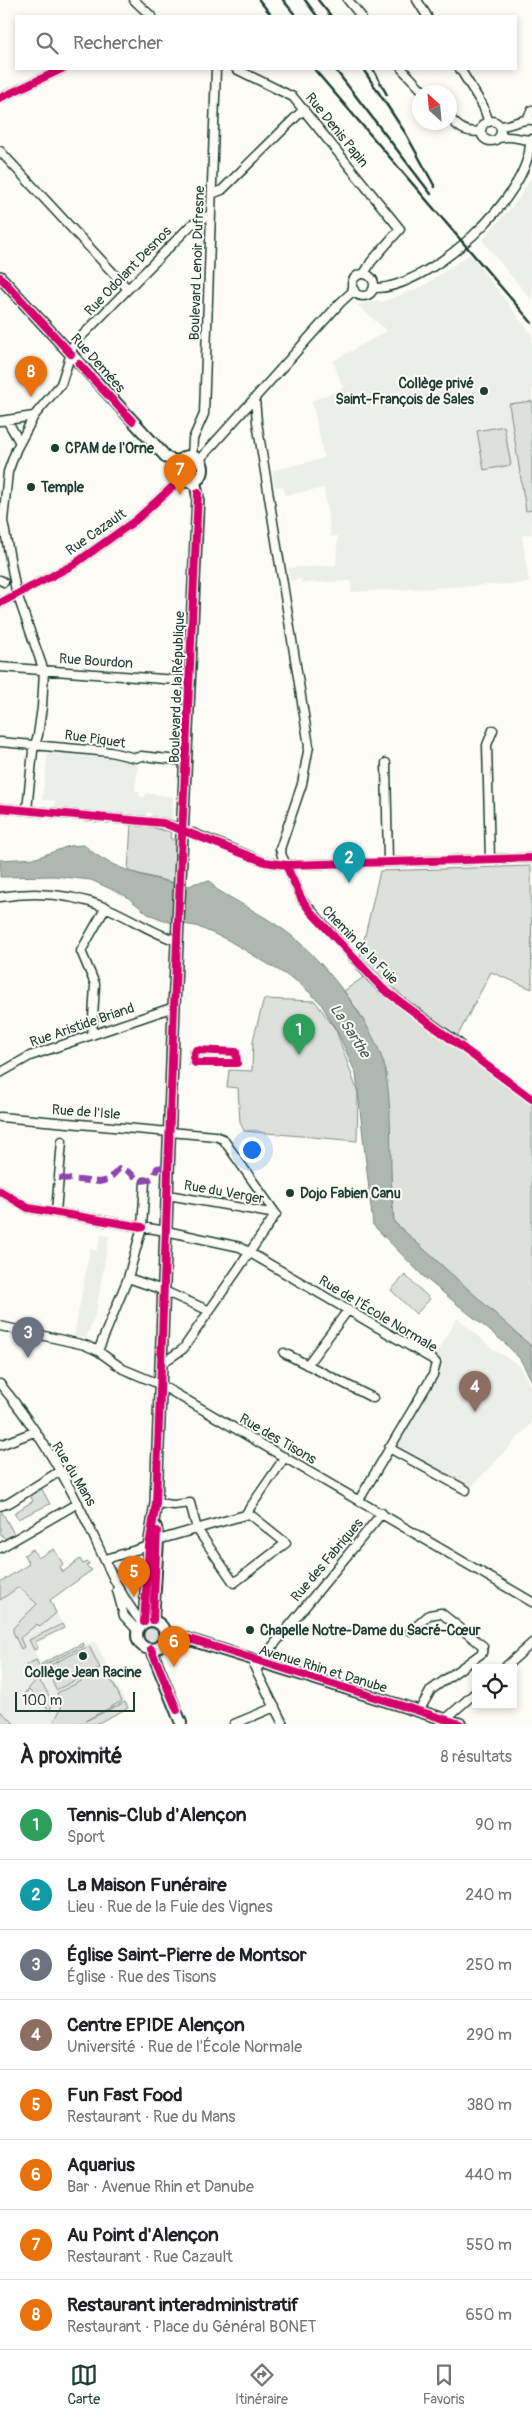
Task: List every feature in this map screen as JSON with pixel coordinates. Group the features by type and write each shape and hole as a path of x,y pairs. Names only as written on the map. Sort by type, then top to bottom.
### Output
{"main road":[{"name":"Rue Demées","path":"0,278 167,458 179,462"},
{"path":"185,457 196,457 204,472 199,480 188,482 181,479 177,471 179,462 185,457"},
{"name":"Boulevard de la République","path":"177,941 198,498 195,482"},
{"path":"144,1624 148,1546 155,1518 156,1503 177,941"},
{"path":"155,1518 158,1540 139,1643 151,1649 182,1724"},
{"path":"144,1624 159,1623 165,1632 160,1645 151,1649"},
{"name":"Avenue Rhin et Danube","path":"165,1632 256,1664 419,1711 442,1722 460,1724"}],"street":[{"path":"134,0 150,15"},
{"path":"348,0 360,15"},
{"path":"417,0 426,15"},
{"path":"0,98 60,70"},
{"name":"Boulevard Lenoir Dufresne","path":"196,457 194,439 204,414 216,70"},
{"name":"Rue Denis Papin","path":"238,70 290,95 304,109 400,229 371,262 364,274"},
{"path":"403,70 417,85"},
{"path":"461,70 483,106 489,122"},
{"path":"212,194 222,190 304,109"},
{"path":"374,288 387,288 416,275 450,255 479,232 500,209 521,177 531,151 531,140 524,140 517,129 526,121 532,110"},
{"path":"500,126 526,121"},
{"path":"499,138 501,133 500,126 495,122 489,122 484,125 481,131 483,137 488,141 520,136"},
{"path":"457,126 469,133 481,131"},
{"path":"0,151 128,289"},
{"name":"Rue Odolant Desnos","path":"44,671 18,594 1,523 8,472 19,441 34,416 61,384 74,344 191,225 211,214"},
{"path":"364,274 373,280 374,288 371,293 365,296 358,295 354,290 354,280 364,274"},
{"path":"196,457 240,415 340,303 354,290"},
{"name":"Chemin de la Fuie","path":"255,398 257,422 310,746 302,784 280,850 302,900 310,912 383,989 460,1044"},
{"path":"240,415 251,417 257,422"},
{"path":"19,441 4,422 34,416"},
{"name":"Rue Cazault","path":"0,603 72,565 136,520 181,479"},
{"path":"0,546 9,553"},
{"name":"Rue Bourdon","path":"0,667 190,681"},
{"path":"27,810 42,707 44,671"},
{"path":"490,859 487,745 493,730"},
{"name":"Rue Piquet","path":"0,742 110,752 127,757 187,761"},
{"path":"386,763 388,862"},
{"path":"0,808 163,823 176,827"},
{"path":"192,833 265,862 286,865 532,858"},
{"path":"0,897 21,894 52,894 76,898 106,907 177,941"},
{"path":"92,1035 95,984 81,951 106,907"},
{"name":"Rue Aristide Briand","path":"0,1073 30,1056 174,1007"},
{"name":"Rue de l'Isle","path":"0,1118 215,1136 223,1139 276,1214"},
{"path":"56,1212 62,1141"},
{"path":"98,1351 128,1278 142,1227 146,1182"},
{"name":"Rue de l'École Normale","path":"0,1191 28,1208 166,1231 240,1247 436,1362 436,1369 433,1375 359,1500"},
{"name":"Rue du Verger","path":"168,1195 276,1214"},
{"path":"161,1364 183,1349 276,1214"},
{"path":"128,1278 210,1311"},
{"path":"307,1365 348,1310"},
{"name":"Rue des Tisons","path":"0,1326 85,1345 98,1351 123,1369 159,1384 532,1602"},
{"path":"284,1353 373,1398"},
{"name":"Rue du Mans","path":"0,1384 60,1471 106,1559 116,1584 144,1624"},
{"path":"0,1445 34,1432"},
{"path":"389,1448 466,1490"},
{"path":"158,1540 245,1515 284,1457"},
{"path":"0,1506 9,1503 60,1471"},
{"path":"0,1548 78,1503"},
{"path":"156,1503 174,1505 190,1503 197,1529 234,1583 286,1543 247,1512"},
{"name":"Rue des Fabriques","path":"256,1664 382,1514"},
{"path":"106,1559 148,1546"},
{"path":"411,1631 429,1615 441,1613 483,1646 484,1649 482,1653 431,1690 419,1711"},
{"path":"509,1664 532,1644"},
{"path":"256,1664 284,1724"},
{"path":"442,1722 472,1696"},
{"path":"234,1724 275,1707"}],"shaded area":[{"path":"532,177 532,301 482,240 517,201"},
{"path":"470,254 532,335 532,534 522,535 529,583 351,592 351,581 302,583 301,579 290,581 288,568 336,565 338,536 331,537 324,488 285,495 283,486 275,487 272,471 324,458 312,401 343,388 333,361 387,331 357,305 378,300 381,302 422,287"},
{"path":"532,401 532,510 526,511 509,404"},
{"path":"504,426 511,465 484,470 477,431"},
{"path":"48,752 134,761 138,766 135,790 139,792 139,796 145,797 146,793 173,797 172,820 152,818 151,813 147,812 146,817 55,807 55,801 42,800"},
{"path":"131,825 153,827 171,832 170,838 176,841 174,883 128,871"},
{"path":"531,866 532,989 491,972 457,1037 408,1001 360,957 380,871"},
{"path":"368,974 532,1101 532,1348 394,1222 384,1064 360,1014 344,991"},
{"path":"264,999 315,1001 336,1030 358,1093 357,1141 244,1131 240,1122 238,1088 227,1087 229,1070 252,1071 253,1040"},
{"path":"189,1049 238,1050 238,1066 189,1065"},
{"path":"101,1235 109,1236 96,1312 86,1338 74,1336 90,1249 97,1251"},
{"path":"405,1275 430,1299 416,1314 391,1290"},
{"path":"457,1318 494,1350 519,1365 532,1390 532,1423 468,1490 396,1448 443,1366 442,1359 436,1356"},
{"path":"40,1486 50,1504 18,1519 14,1513 33,1501 29,1494"},
{"path":"2,1512 14,1534 5,1539 0,1533 0,1514"},
{"path":"33,1549 38,1558 54,1549 63,1564 60,1567 63,1572 80,1559 83,1564 88,1562 89,1564 86,1566 92,1570 50,1600 56,1613 40,1627 37,1624 20,1638 24,1647 21,1649 13,1628 37,1604 19,1587 0,1600 0,1582 29,1564 24,1555"},
{"name":"Collège Jean Racine","path":"23,1581 51,1602 62,1624 29,1641 42,1666 95,1641 128,1708 96,1724 0,1724 0,1596"},
{"path":"62,1624 64,1628 35,1642 38,1648 34,1650 29,1640"},
{"path":"148,1628 154,1628 158,1635 154,1642 148,1642 144,1638 144,1632"},
{"path":"83,1643 84,1646 42,1666 41,1664"},
{"path":"89,1646 100,1668 56,1690 46,1667"},
{"path":"36,1660 47,1680 37,1675 26,1665"},
{"path":"106,1669 122,1701 85,1721 125,1702 128,1708 96,1724 53,1724 61,1708 57,1693"},
{"path":"37,1679 50,1697 52,1704 50,1711 29,1690 24,1694"},
{"path":"0,1711 13,1722 14,1724 0,1724"}],"water":[{"name":"La Sarthe","path":"84,845 95,854 120,868 148,877 190,886 195,883 210,881 216,889 284,930 331,975 373,1036 386,1074 390,1111 391,1185 394,1222 531,1346 532,1381 520,1359 506,1344 424,1277 373,1225 356,1074 339,1035 320,1002 298,982 228,940 196,926 169,922 148,914 126,896 91,880 54,876 0,877 0,860 36,858 69,846"}],"railway":[{"path":"259,0 271,15"},
{"path":"283,0 295,15"},
{"path":"305,0 316,15"},
{"path":"318,0 330,15"},
{"path":"315,70 532,323"},
{"path":"336,70 431,194"},
{"path":"364,70 406,134 435,187"},
{"path":"374,70 387,95"}],"marked path":[{"path":"59,1178 99,1182 108,1180 119,1169 125,1170 143,1181 154,1177 157,1168 169,1166"}],"cycle path":[{"path":"0,98 60,70"},
{"path":"0,277 71,354"},
{"path":"79,364 132,421"},
{"path":"0,603 73,565 136,520 181,479"},
{"path":"144,1622 149,1546 156,1503 174,1007 198,493"},
{"path":"0,808 163,823 265,862 286,865 532,858"},
{"path":"286,865 302,900 311,912 383,989 532,1099"},
{"path":"196,1050 236,1052 237,1063 195,1063 193,1057 196,1050"},
{"path":"0,1191 28,1208 142,1227"},
{"path":"153,1620 157,1531"},
{"path":"180,1636 460,1724"},
{"path":"151,1649 177,1710"}],"place":[{"name":"Collège privé Saint-François de Sales","path":"484,391"},
{"name":"Restaurant interadministratif","path":"31,397"},
{"name":"CPAM de l'Orne","path":"55,448"},
{"name":"Temple","path":"31,487"},
{"name":"Au Point d'Alençon","path":"180,495"},
{"name":"La Maison Funéraire","path":"349,883"},
{"name":"Tennis-Club d'Alençon","path":"299,1055"},
{"name":"Dojo Fabien Canu","path":"290,1193"},
{"name":"Église Saint-Pierre de Montsor","path":"28,1358"},
{"name":"Centre EPIDE Alençon","path":"475,1412"},
{"name":"Fun Fast Food","path":"134,1597"},
{"name":"Chapelle Notre-Dame du Sacré-Cœur","path":"250,1630"},
{"name":"Collège Jean Racine","path":"83,1656"},
{"name":"Aquarius","path":"174,1667"}]}
